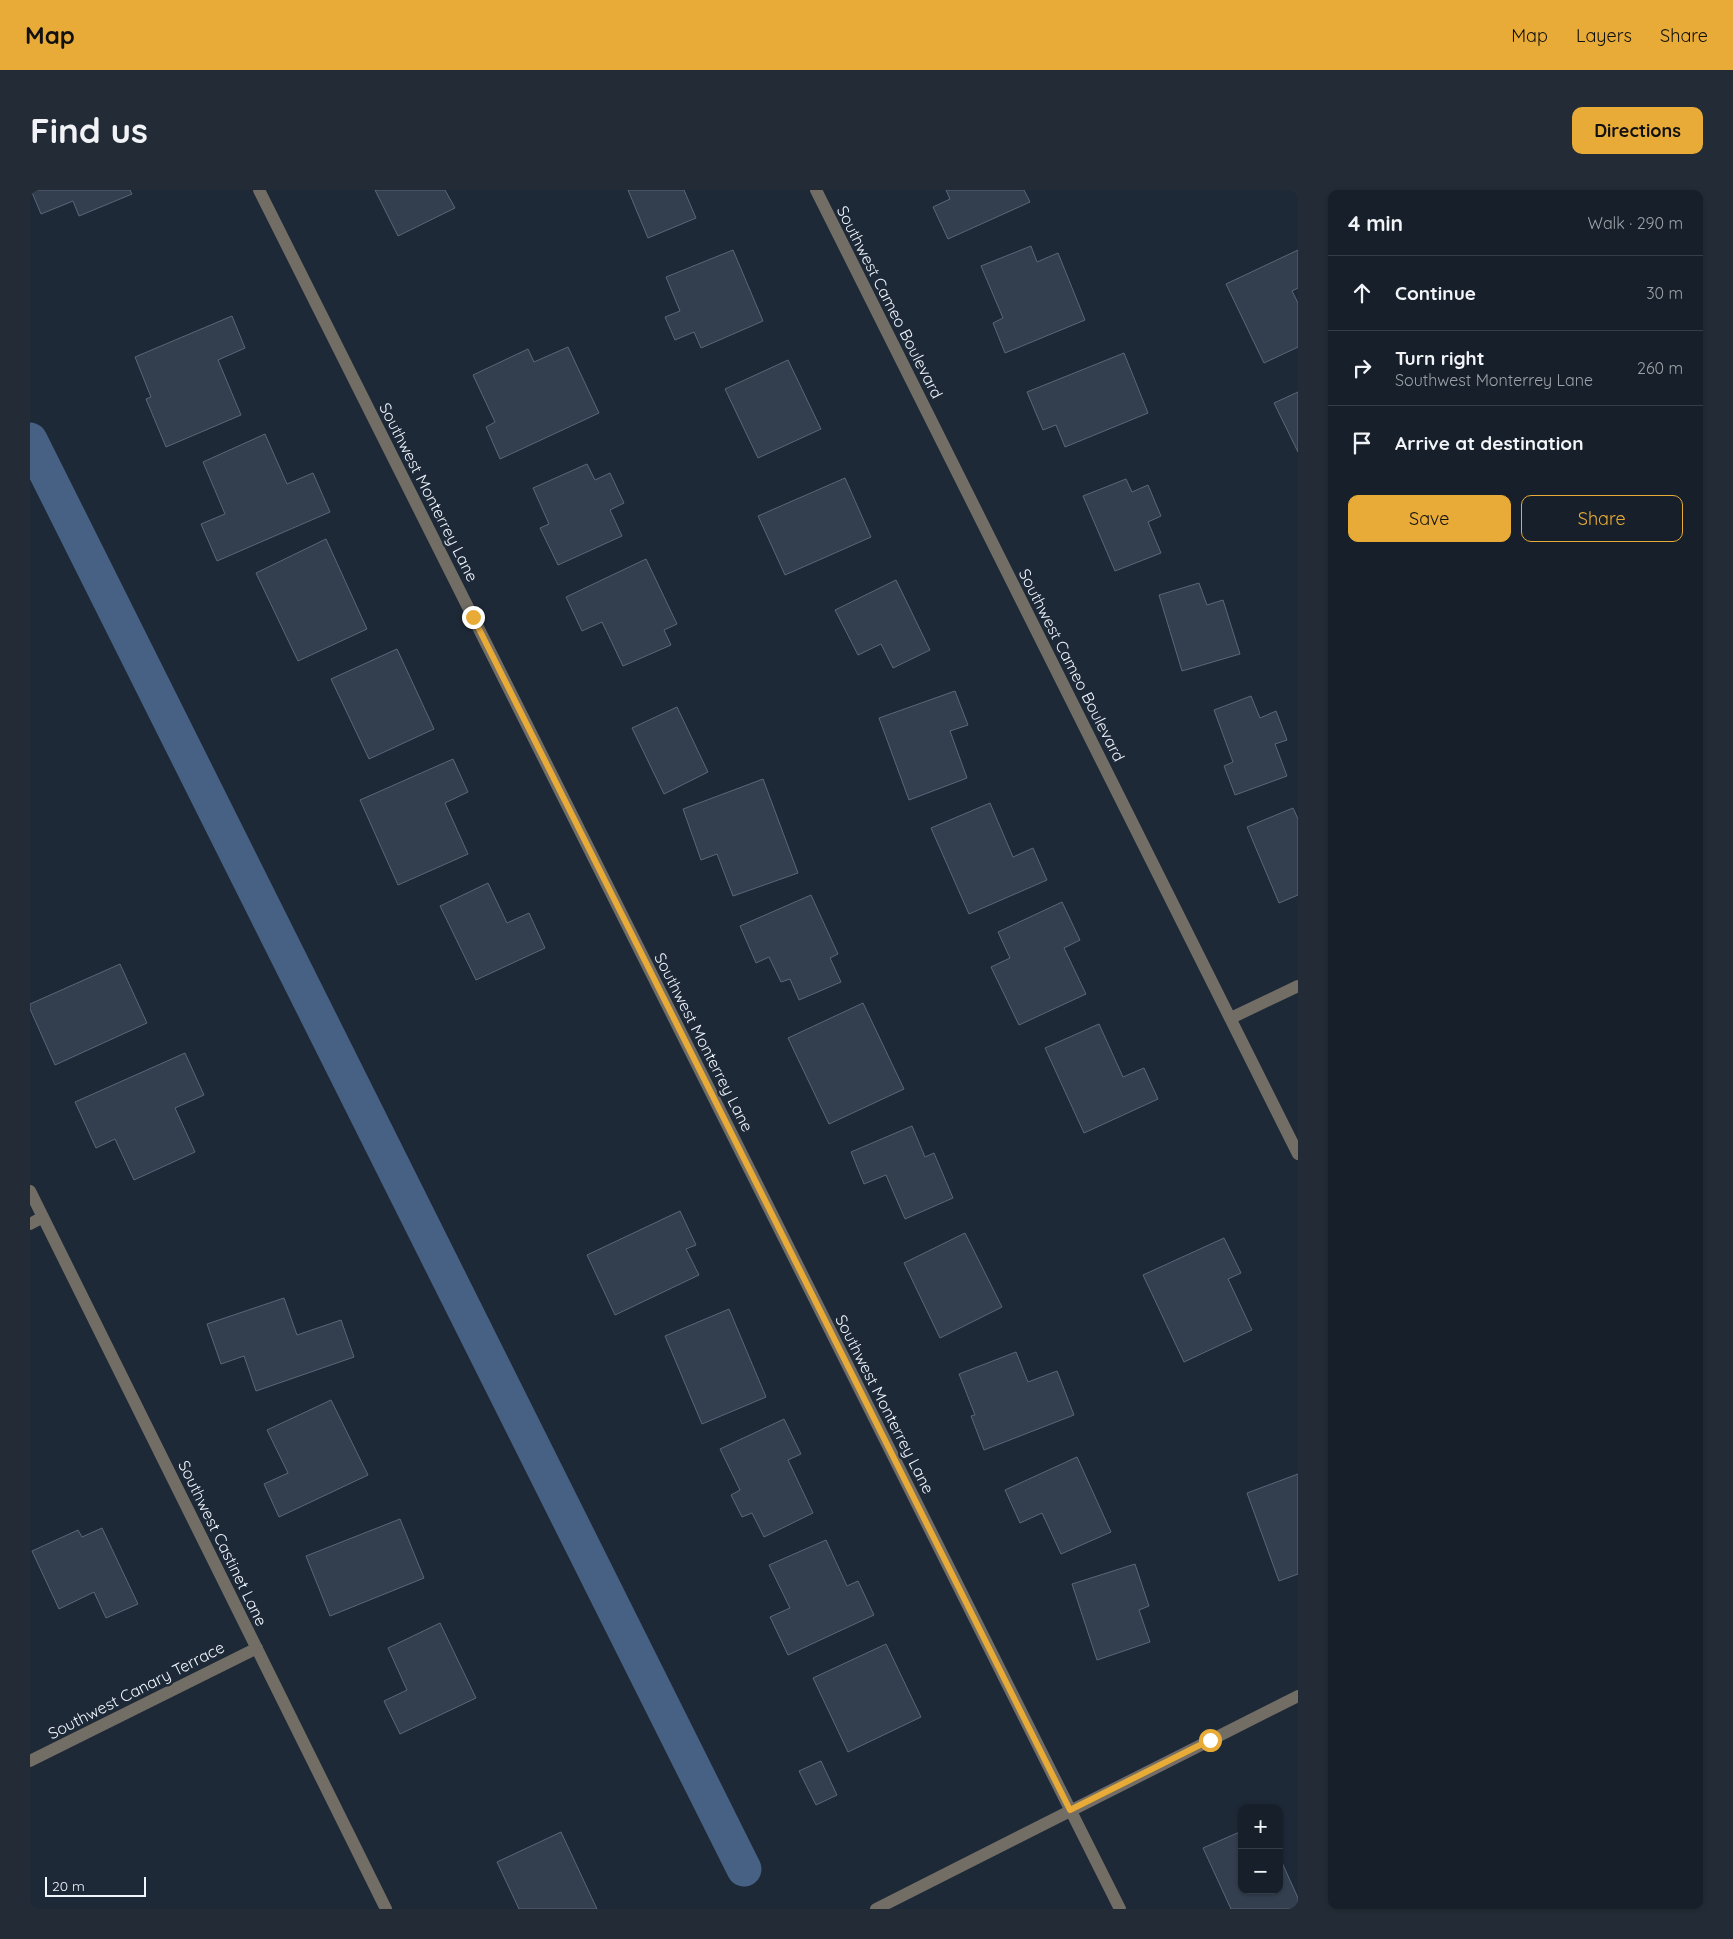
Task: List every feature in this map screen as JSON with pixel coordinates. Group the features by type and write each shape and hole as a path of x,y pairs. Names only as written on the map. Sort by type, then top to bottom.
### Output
{"street":[{"name":"Southwest Monterrey Lane","path":"259,190 1120,1909"},
{"name":"Southwest Cameo Boulevard","path":"816,190 1298,1154"},
{"path":"1231,1018 1298,986"},
{"name":"Southwest Castinet Lane","path":"30,1191 386,1909"},
{"path":"30,1224 43,1217"},
{"name":"Southwest Canary Terrace","path":"30,1761 257,1648"},
{"path":"876,1909 1298,1696"}],"building":[{"path":"31,190 130,190 132,194 79,216 73,201 41,214"},
{"path":"375,190 445,190 455,208 398,236"},
{"path":"628,190 684,190 696,218 648,238"},
{"path":"946,190 1024,190 1030,202 948,239 933,207 950,199"},
{"path":"1031,246 1037,262 1058,253 1085,320 1005,353 993,323 1003,318 981,266"},
{"path":"733,250 763,321 701,348 694,332 675,340 665,317 680,311 666,277"},
{"path":"1298,250 1298,288 1292,291 1298,303 1298,347 1264,363 1226,284"},
{"path":"232,316 245,348 218,360 241,415 166,447 146,399 151,397 135,357"},
{"path":"568,347 599,413 500,459 486,427 495,422 473,375 528,349 534,362"},
{"path":"1124,353 1148,413 1065,447 1056,425 1043,430 1027,392"},
{"path":"788,360 821,429 758,458 725,389"},
{"path":"1298,392 1298,452 1274,403"},
{"path":"265,434 287,484 313,473 330,512 217,561 201,524 225,514 203,462"},
{"path":"587,464 595,480 610,473 624,503 610,510 622,536 558,565 540,528 549,524 533,488"},
{"path":"845,478 871,537 785,575 758,516"},
{"path":"1126,479 1132,492 1148,485 1161,516 1148,522 1161,553 1115,571 1083,496"},
{"path":"326,539 367,629 298,661 256,573"},
{"path":"646,559 677,624 664,630 671,645 623,666 602,622 582,631 566,597"},
{"path":"896,580 930,650 893,668 881,644 858,655 835,610"},
{"path":"1199,583 1207,605 1223,600 1240,654 1182,671 1159,595"},
{"path":"397,649 434,729 369,759 331,679"},
{"path":"955,691 968,725 950,731 967,778 909,800 879,718"},
{"path":"1251,696 1260,718 1276,711 1287,740 1275,744 1287,776 1235,795 1224,766 1233,762 1214,710"},
{"path":"677,707 708,772 664,794 632,728"},
{"path":"453,759 468,792 445,803 468,854 398,885 360,800"},
{"path":"763,779 798,873 733,896 717,854 701,860 683,809"},
{"path":"990,803 1013,857 1033,848 1047,880 969,914 931,828"},
{"path":"1293,808 1298,819 1298,895 1279,903 1247,827"},
{"path":"488,883 507,923 529,913 545,948 476,980 440,906"},
{"path":"811,895 838,954 830,958 841,982 799,1000 790,979 781,982 769,957 756,963 740,926"},
{"path":"1062,902 1080,940 1064,948 1086,994 1019,1025 991,967 1010,958 998,932"},
{"path":"120,964 147,1023 55,1065 30,1009 30,1004"},
{"path":"863,1003 904,1089 829,1124 788,1038"},
{"path":"1099,1024 1123,1077 1144,1068 1158,1099 1084,1133 1045,1048"},
{"path":"185,1053 204,1095 175,1108 195,1152 134,1180 115,1139 96,1148 75,1102"},
{"path":"912,1126 925,1157 934,1153 953,1198 905,1219 886,1175 864,1184 851,1152"},
{"path":"680,1211 696,1245 686,1249 699,1275 615,1315 587,1255"},
{"path":"965,1233 1002,1307 940,1338 904,1263"},
{"path":"1224,1238 1241,1273 1228,1279 1252,1330 1184,1362 1143,1275"},
{"path":"284,1298 297,1335 341,1320 354,1357 256,1391 244,1356 221,1364 207,1324"},
{"path":"729,1309 766,1397 702,1424 665,1336"},
{"path":"1016,1352 1028,1382 1057,1371 1074,1415 984,1450 971,1416 975,1415 959,1374"},
{"path":"331,1400 368,1475 279,1517 264,1484 288,1473 267,1430"},
{"path":"784,1419 801,1454 788,1460 813,1513 764,1537 752,1513 742,1517 731,1495 740,1490 720,1449"},
{"path":"1077,1457 1111,1532 1061,1554 1042,1513 1020,1523 1005,1490"},
{"path":"1298,1474 1298,1574 1279,1581 1247,1493"},
{"path":"400,1519 424,1578 330,1616 306,1556"},
{"path":"102,1528 138,1604 106,1618 94,1592 59,1609 32,1551 78,1530 82,1537"},
{"path":"826,1540 847,1586 858,1581 874,1615 788,1655 770,1617 790,1608 769,1565"},
{"path":"1135,1564 1149,1606 1139,1610 1150,1642 1097,1660 1072,1584"},
{"path":"440,1623 476,1698 400,1734 384,1701 407,1690 388,1648"},
{"path":"886,1644 921,1717 848,1752 813,1678"},
{"path":"821,1761 837,1795 816,1805 799,1771"},
{"path":"561,1832 597,1909 519,1909 497,1862"},
{"path":"1238,1833 1238,1894 1283,1894 1283,1865 1298,1898 1298,1909 1231,1909 1203,1848"}],"waterway":[{"path":"30,440 744,1869"}],"route":[{"path":"473,617 1070,1810 1210,1740"}]}
